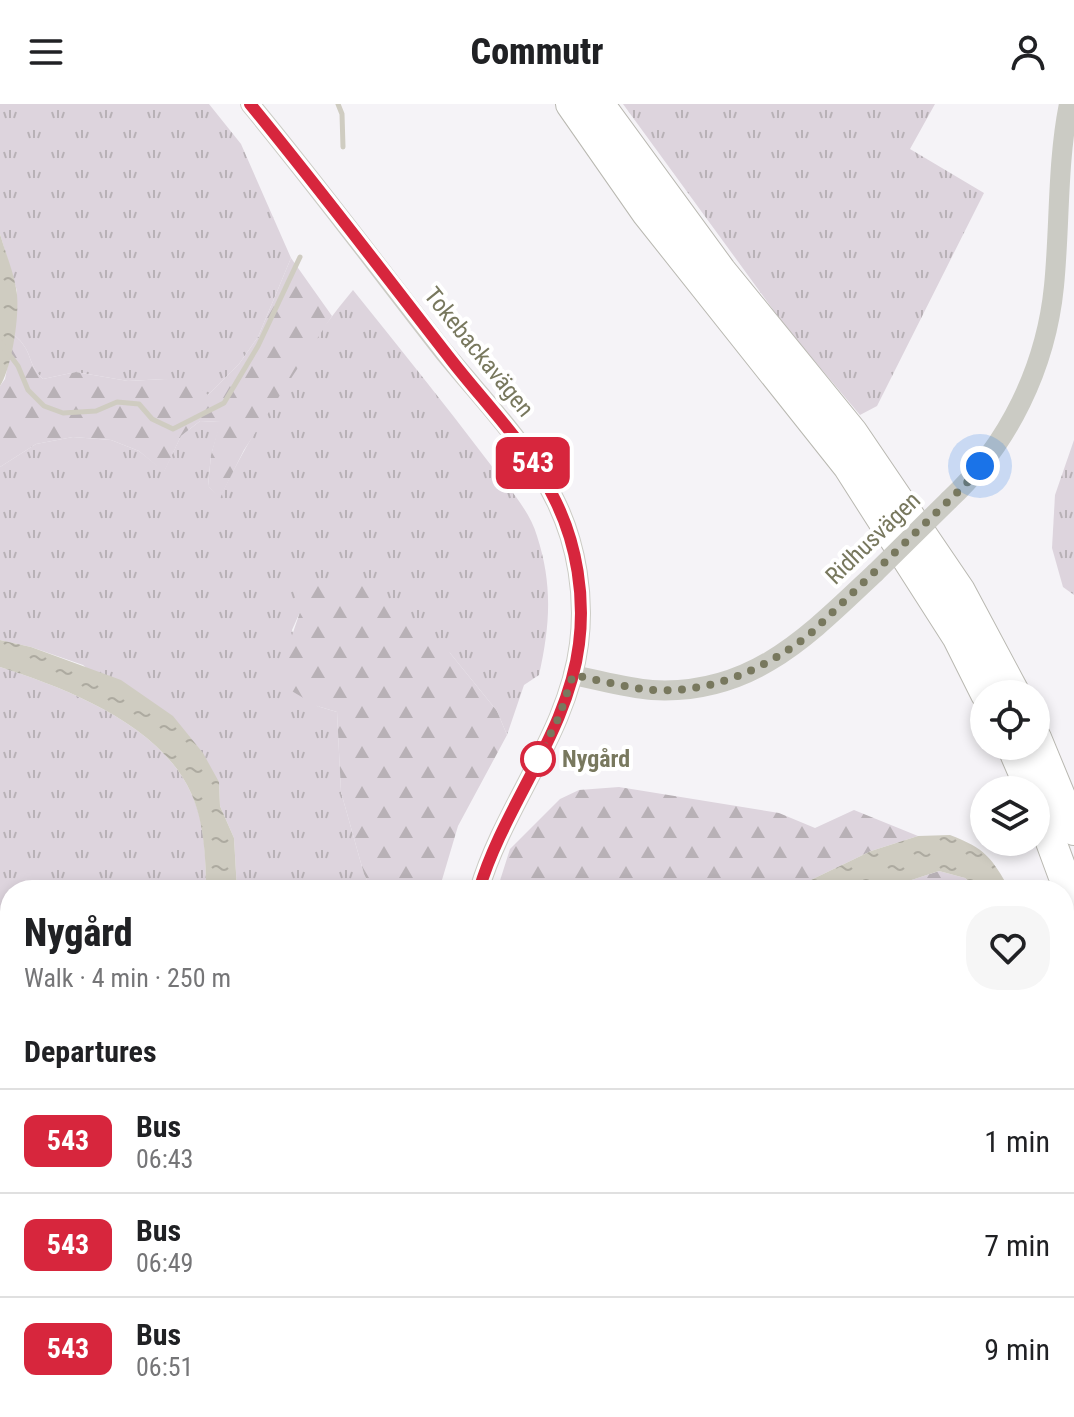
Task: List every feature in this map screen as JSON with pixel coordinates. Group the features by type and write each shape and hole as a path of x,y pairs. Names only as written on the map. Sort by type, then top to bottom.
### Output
{"highway":[{"path":"571,104 647,213 848,466 958,638 979,680"},
{"path":"599,104 721,271 852,432 960,591 1008,680"},
{"path":"1045,760 1074,830"},
{"path":"1050,839 1065,880"}],"street":[{"name":"Tokebackavägen","path":"250,104 520,444 556,502 576,557 579,644 573,675 559,717 497,838 482,880"},
{"name":"Ridhusvägen","path":"573,675 651,690 684,689 720,683 758,668 809,635 966,484 995,448 1020,408 1035,370 1054,289 1069,104"}],"green space":[{"path":"0,104 209,104 241,144 291,258 258,337 239,364 208,395 165,379 128,381 76,372 43,379 34,368 25,346 14,335 17,291 0,234"},
{"path":"623,104 935,104 910,149 984,193 877,406 860,415 785,326"},
{"path":"291,258 332,316 244,450 220,498 208,486 211,455 220,422 200,421 181,436 164,472 139,451 111,440 73,437 36,444 0,467 0,386 5,379 14,335 25,346 34,368 43,379 76,372 128,381 193,381 208,395 239,364 258,337"},
{"path":"353,290 522,506 533,526 546,572 548,606 543,657 539,675 524,685 507,735 497,711 450,653 300,612 292,630 317,706 337,712 341,792 367,880 236,880 234,838 220,806 219,782 83,665 0,640 0,467 36,444 73,437 111,440 139,451 164,471 181,436 200,421 221,422 211,455 208,486 220,497 280,390"},
{"path":"1074,440 1074,595 1063,587 1052,548 1055,495"},
{"path":"346,583 372,588 403,610 450,653 497,711 507,735 458,826 442,880 367,880 364,874 341,792 337,712 317,706 290,690 287,650 300,612 295,590 314,584"},
{"path":"0,667 82,698 135,729 158,748 177,769 196,804 204,840 206,880 0,880"},
{"path":"619,787 779,813 815,828 854,810 918,836 871,851 811,880 500,880 510,849 560,799 579,790"},
{"path":"939,871 967,880 912,880"}],"water":[{"path":"0,234 15,281 17,310 12,353 0,386"},
{"path":"0,640 31,647 121,680 173,716 203,753 219,782 220,806 234,838 236,880 206,880 203,840 195,804 177,769 158,748 135,729 82,698 0,667"},
{"path":"950,835 970,844 970,856 987,856 1004,880 967,880 939,871 912,880 811,880 871,851 918,836"}],"waterway":[{"path":"338,104 342,114 343,147"},
{"path":"0,342 18,366 28,390 44,406 63,413 96,411 117,402 139,404 152,419 173,429 224,403 258,346 300,257"}],"bus line":[{"name":"543","path":"250,104 520,444 556,502 576,557 581,615 579,644 567,696 497,838 482,880"}],"place":[{"name":"Nygård","path":"538,759"}],"route":[{"path":"538,759 559,717 573,675 651,690 684,689 720,683 758,668 809,635 966,484 980,466"}]}
